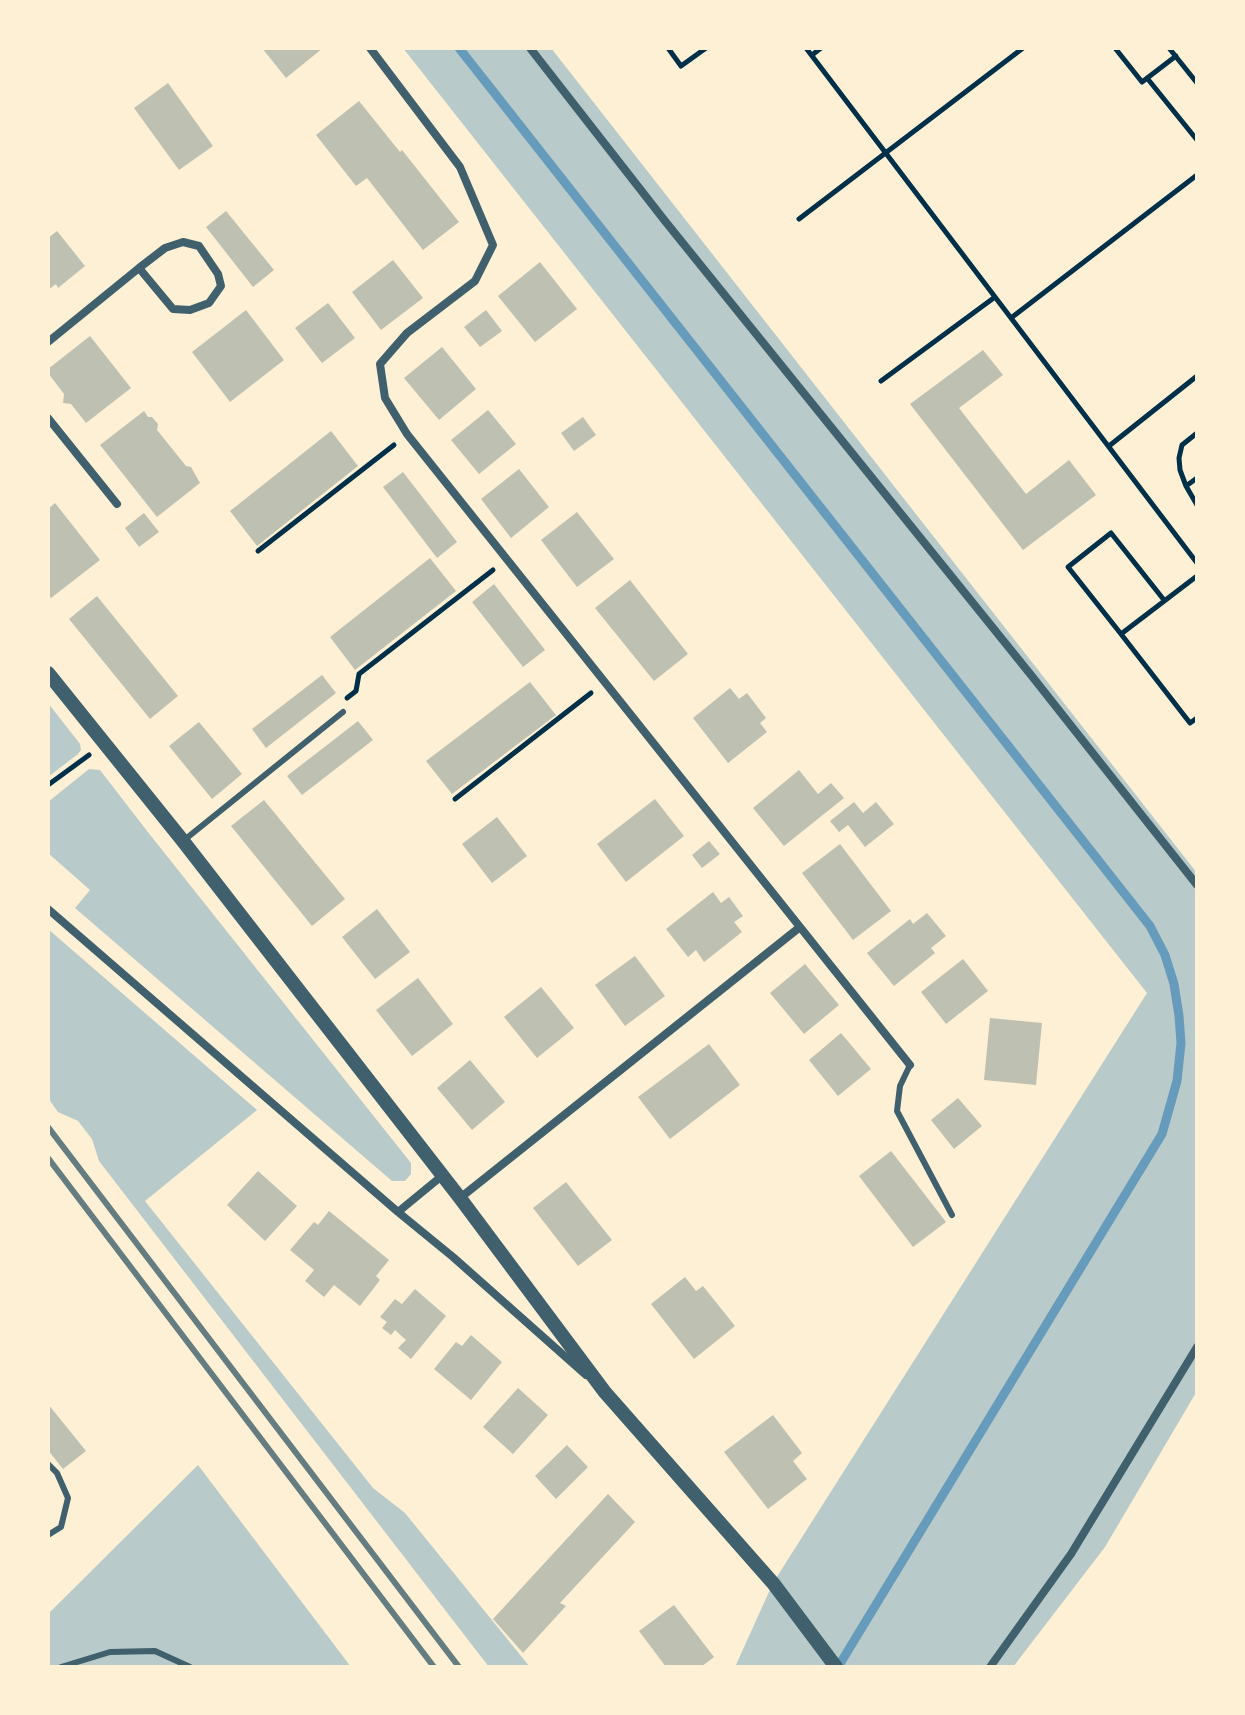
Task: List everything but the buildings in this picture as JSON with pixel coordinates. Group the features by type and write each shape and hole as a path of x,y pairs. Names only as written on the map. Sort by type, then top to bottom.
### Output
{"street":[{"path":"370,48 460,167 493,245 475,281 407,333 380,364 385,398 407,434 506,560 910,1065"},
{"path":"530,48 1197,885"},
{"path":"48,342 139,268 165,248 183,242 199,246 218,274 221,286 209,303 190,310 173,309 139,268"},
{"path":"48,418 117,504"},
{"path":"48,673 443,1175 604,1391 773,1583 836,1667"},
{"path":"48,909 604,1391"},
{"path":"460,1198 800,927"},
{"path":"398,1212 443,1175"},
{"path":"990,1667 1071,1554 1197,1347"}],"lane":[{"path":"183,841 343,712"},
{"path":"910,1065 900,1086 897,1111 952,1215"},
{"path":"48,1464 57,1473 68,1498 61,1527 48,1535"},
{"path":"61,1667 110,1652 155,1651 190,1667"}],"path":[{"path":"668,48 681,66 706,48"},
{"path":"806,48 1197,563"},
{"path":"812,55 821,48"},
{"path":"799,219 1023,48"},
{"path":"1115,48 1142,82 1176,56"},
{"path":"1169,48 1197,83"},
{"path":"1147,78 1197,140"},
{"path":"1011,318 1197,175"},
{"path":"881,381 995,297"},
{"path":"1109,446 1197,376"},
{"path":"1197,433 1182,445 1179,458 1186,486 1197,505"},
{"path":"258,551 407,434"},
{"path":"1186,486 1197,478"},
{"path":"1164,600 1111,533 1068,567 1190,723 1197,718"},
{"path":"343,712 340,704 356,691 359,674 506,560"},
{"path":"1121,634 1197,576"},
{"path":"455,799 605,683"},
{"path":"48,785 103,744"}],"shaded area":[{"path":"403,48 551,48 1197,873 1197,1391 1105,1547 1013,1667 735,1667 773,1583 1147,993"},
{"path":"48,703 80,744 81,750 48,777"},
{"path":"89,769 100,770 411,1163 411,1174 405,1181 392,1181 75,908 90,890 48,853 48,802"},
{"path":"48,929 257,1110 145,1201 373,1488 405,1513 530,1667 489,1667 99,1161 92,1139 78,1121 58,1112 48,1098"},
{"path":"198,1465 351,1667 48,1667 48,1614"}],"waterway":[{"path":"459,48 1150,926 1165,955 1174,984 1181,1043 1177,1081 1162,1134 838,1667"}],"railway":[{"path":"48,1127 459,1667"},
{"path":"48,1158 434,1667"}]}
